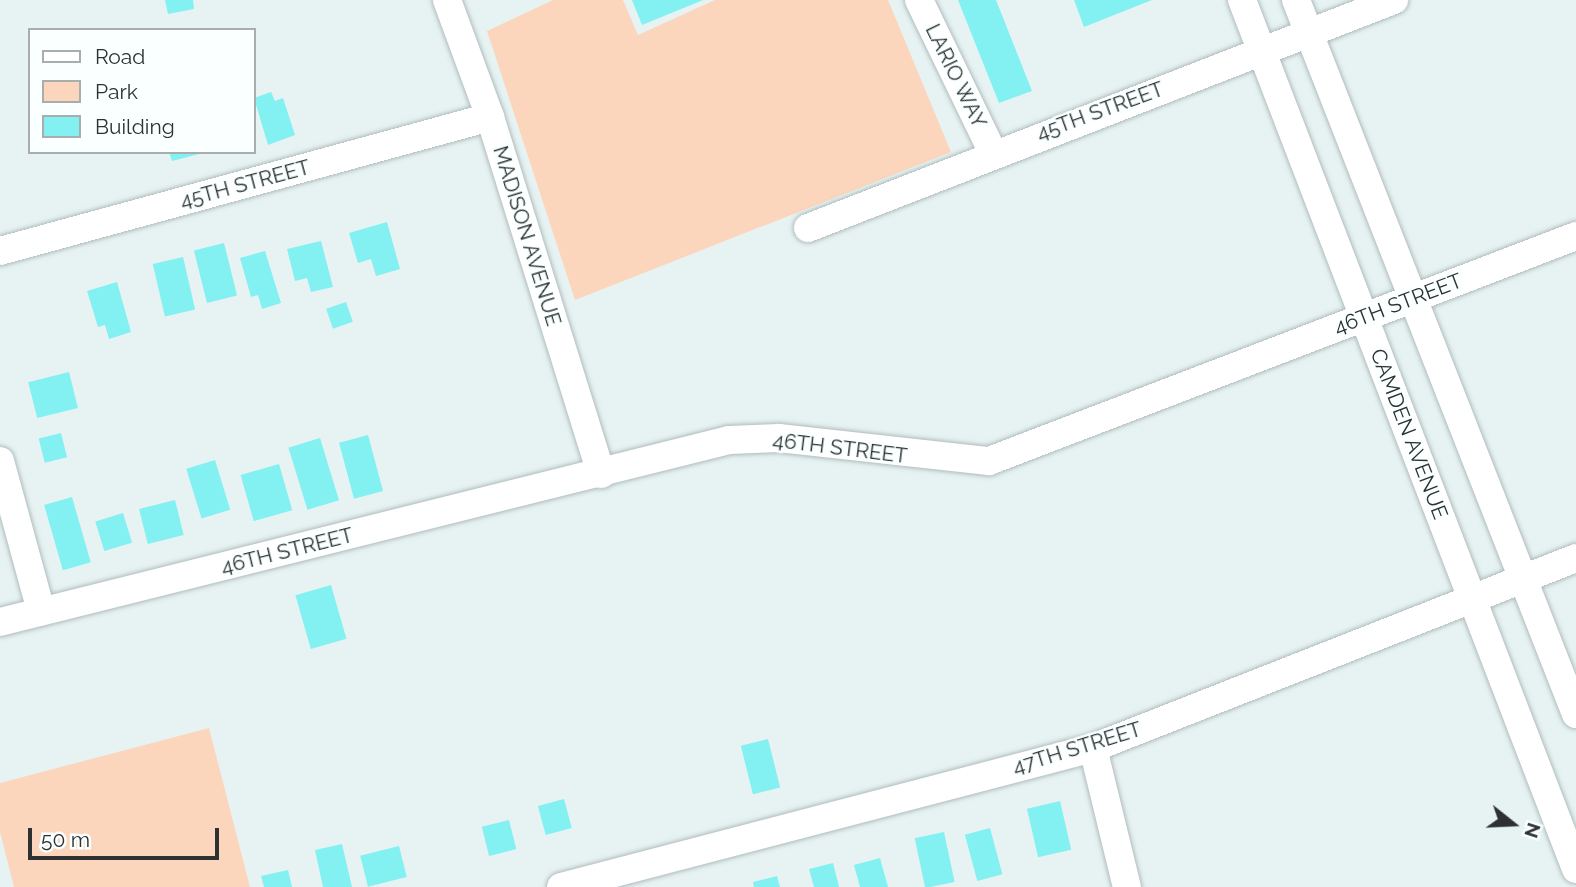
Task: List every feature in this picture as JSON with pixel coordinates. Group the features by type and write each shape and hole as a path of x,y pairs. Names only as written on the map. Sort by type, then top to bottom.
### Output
{"street":[{"name":"LARIO WAY","path":"919,0 992,151"},
{"name":"CAMDEN AVENUE","path":"1242,0 1576,869"},
{"path":"1296,0 1576,714"},
{"name":"45TH STREET","path":"808,228 992,151 1394,0"},
{"name":"MADISON AVENUE","path":"451,1 491,117 601,474"},
{"name":"45TH STREET","path":"0,251 491,117"},
{"name":"46TH STREET","path":"0,622 729,440 779,438 989,461 1576,236"},
{"path":"0,461 41,611"},
{"name":"47TH STREET","path":"561,887 1093,748 1576,558"},
{"path":"1093,748 1127,887"}],"green space":[{"path":"553,0 623,0 638,35 715,0 888,0 951,152 575,300 487,31"},
{"path":"209,728 250,887 14,887 0,832 0,783"}],"building":[{"path":"165,0 193,0 194,9 168,14"},
{"path":"632,0 703,0 642,25"},
{"path":"958,0 996,0 1032,91 999,103"},
{"path":"1074,0 1152,0 1084,27"},
{"path":"271,92 275,101 283,98 295,135 268,145 256,97"},
{"path":"170,154 199,154 172,161"},
{"path":"387,222 400,269 376,276 371,259 358,263 349,233"},
{"path":"321,241 333,287 311,292 307,278 295,281 287,249"},
{"path":"224,243 237,295 207,303 194,250"},
{"path":"265,251 281,303 262,309 258,295 251,297 240,258"},
{"path":"183,257 195,310 165,317 153,264"},
{"path":"117,282 131,332 109,339 105,325 98,327 87,291"},
{"path":"346,302 353,322 333,329 326,309"},
{"path":"69,372 78,408 37,418 28,382"},
{"path":"61,433 67,457 45,463 39,439"},
{"path":"368,435 383,491 354,499 339,443"},
{"path":"320,438 339,500 307,510 288,448"},
{"path":"215,460 230,510 202,518 186,469"},
{"path":"279,464 292,510 254,521 241,475"},
{"path":"72,497 91,562 63,570 44,505"},
{"path":"175,500 184,535 148,544 139,509"},
{"path":"123,513 132,543 104,551 95,521"},
{"path":"331,585 346,639 311,649 295,595"},
{"path":"768,739 780,788 753,794 741,746"},
{"path":"564,799 572,828 546,835 538,806"},
{"path":"1060,801 1071,850 1038,857 1027,809"},
{"path":"509,820 516,849 489,856 482,827"},
{"path":"990,828 1002,874 977,881 965,835"},
{"path":"944,832 955,882 925,887 915,838"},
{"path":"342,844 352,887 323,887 315,850"},
{"path":"399,846 407,877 368,887 360,856"},
{"path":"880,858 888,887 860,887 854,865"},
{"path":"833,863 839,887 814,887 809,869"},
{"path":"288,870 292,887 264,887 261,876"},
{"path":"777,876 780,887 754,887 753,882"}]}
